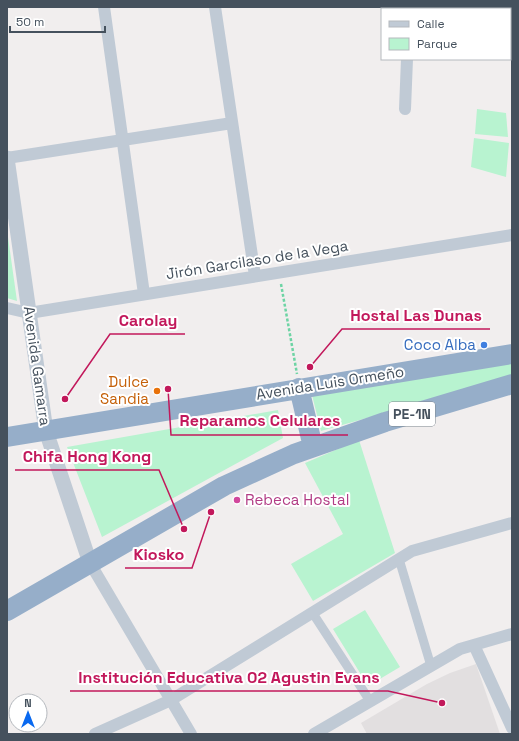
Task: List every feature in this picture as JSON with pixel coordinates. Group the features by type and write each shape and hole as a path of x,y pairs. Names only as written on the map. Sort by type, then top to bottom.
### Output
{"highway":[{"name":"Avenida Luis Ormeño","path":"7,437 512,354"},
{"name":"PE-1N","path":"7,611 224,486 294,454 385,422 512,384"},
{"path":"299,388 313,447"}],"street":[{"path":"104,7 144,294"},
{"path":"215,7 255,276"},
{"path":"405,109 407,60"},
{"path":"7,158 232,123"},
{"name":"Avenida Gamarra","path":"7,158 46,431 90,563 191,734"},
{"name":"Jirón Garcilaso de la Vega","path":"7,308 29,312 512,235"},
{"path":"95,734 171,700 412,550 512,523"},
{"path":"399,558 431,666"},
{"path":"312,612 370,701"},
{"path":"314,734 460,649 512,634"},
{"path":"474,645 512,728"}],"path":[{"path":"279,272 299,388"}],"shaded area":[{"path":"476,664 500,734 367,734 361,723 427,684 450,673"}],"green space":[{"path":"477,109 506,113 508,137 475,134"},
{"path":"474,138 509,143 506,177 471,167"},
{"path":"7,230 17,301 7,298"},
{"path":"512,362 512,377 321,431 312,395"},
{"path":"278,410 283,438 102,537 67,447"},
{"path":"359,440 395,553 313,601 291,564 343,534 305,463"},
{"path":"365,610 400,667 368,686 333,629"}],"place":[{"name":"Coco Alba","path":"484,345"},
{"name":"Hostal Las Dunas","path":"310,367"},
{"name":"Reparamos Celulares","path":"168,389"},
{"name":"Dulce Sandia","path":"157,391"},
{"name":"Carolay","path":"65,399"},
{"name":"Rebeca Hostal","path":"237,500"},
{"name":"Kiosko","path":"211,512"},
{"name":"Chifa Hong Kong","path":"184,529"},
{"name":"Institución Educativa 02 Agustin Evans","path":"442,703"}]}
